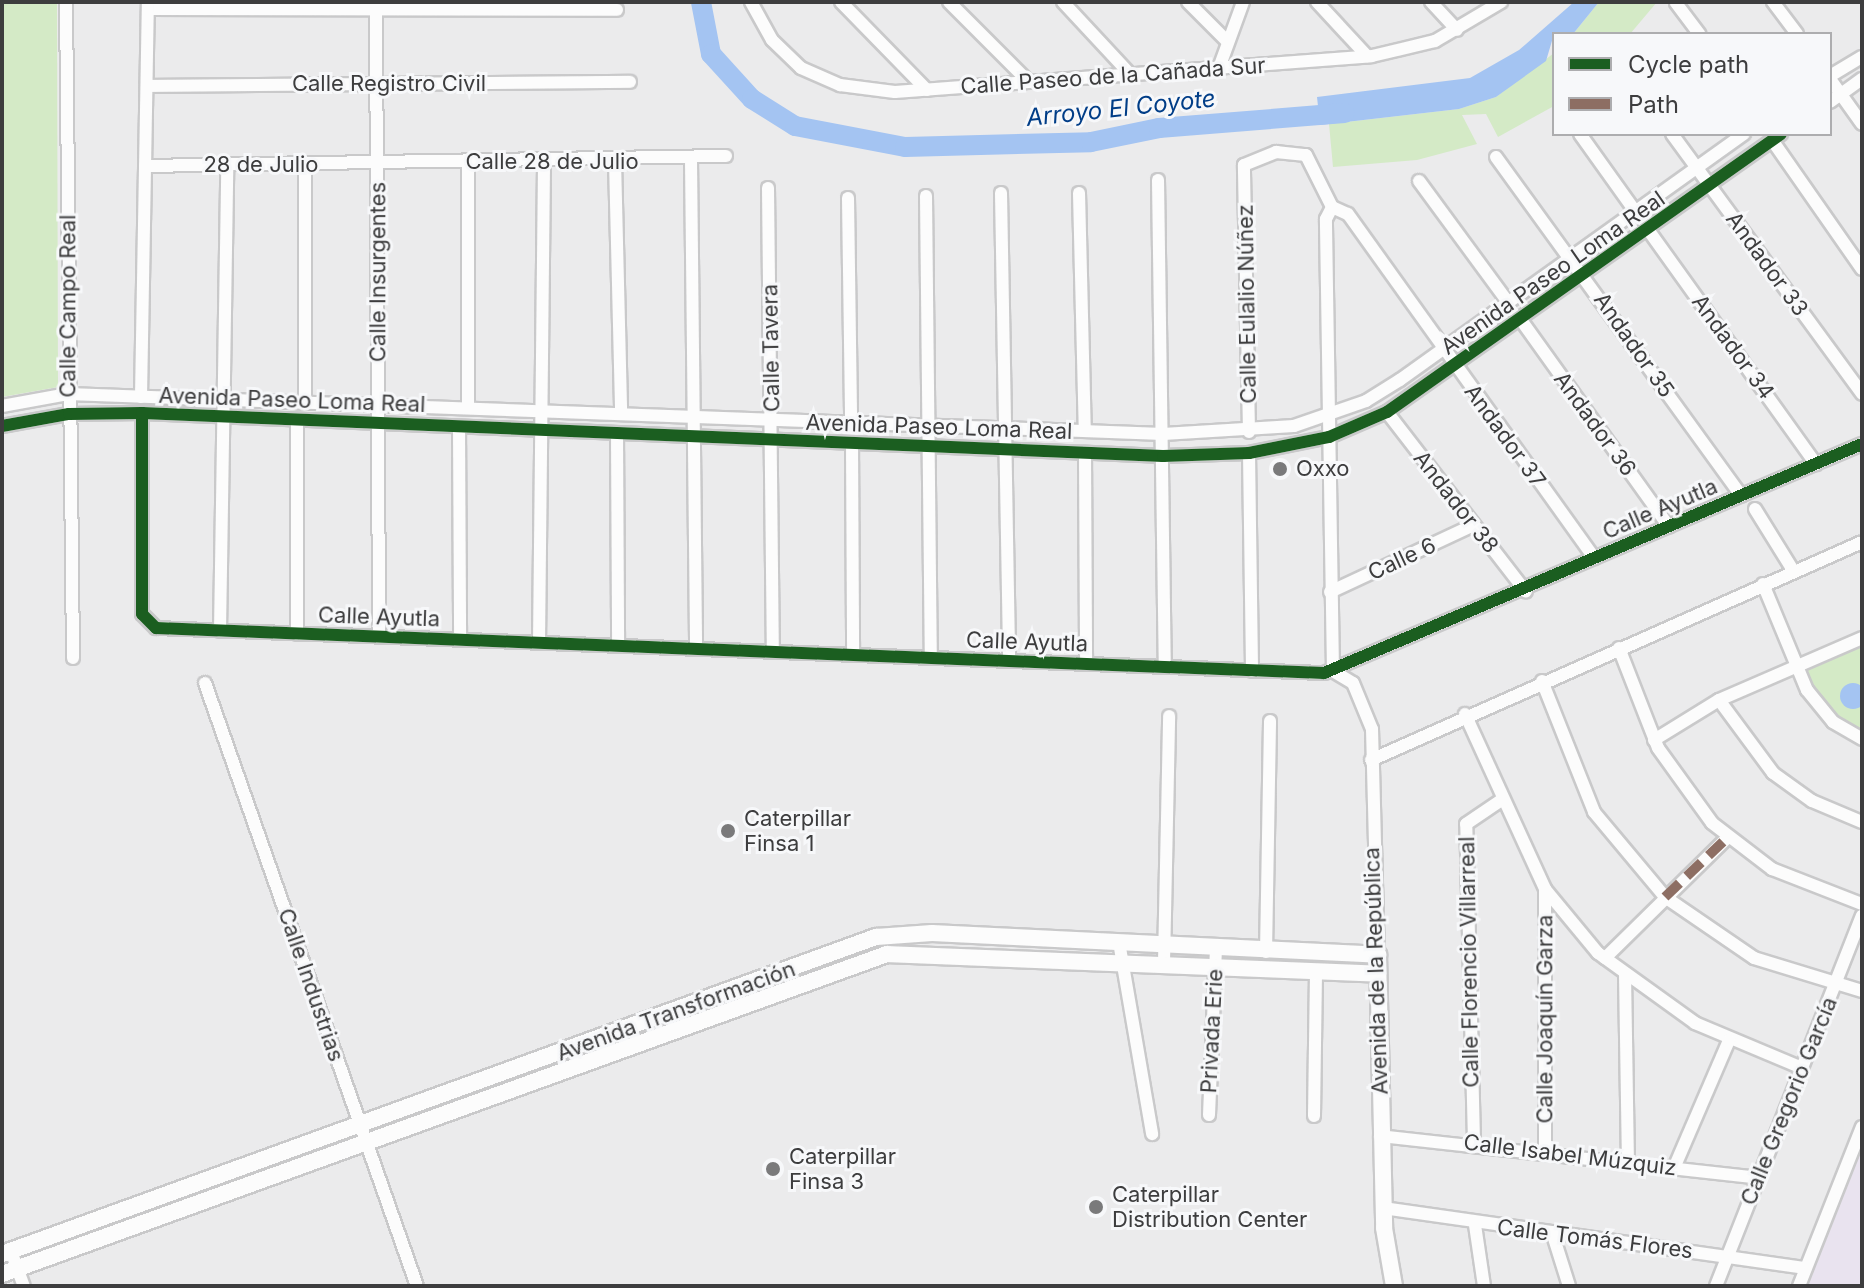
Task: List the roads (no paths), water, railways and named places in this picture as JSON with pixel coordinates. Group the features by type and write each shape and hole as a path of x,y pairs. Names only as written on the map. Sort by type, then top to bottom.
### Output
{"main road":[{"name":"Avenida Transformación","path":"6,1253 278,1158 894,933 1119,942 1215,966 1378,974"},
{"path":"1008,956 1009,937"},
{"path":"1050,958 1051,939"},
{"path":"1080,940 1083,959"},
{"name":"Avenida Transformación","path":"10,1271 368,1146 839,970 900,952 1118,961 1216,948 1378,955"},
{"path":"833,953 839,970"},
{"name":"Avenida de la República","path":"1378,955 1383,1208 1394,1286"},
{"path":"670,1014 677,1031"},
{"path":"535,1064 542,1081"},
{"path":"407,1111 415,1128"},
{"path":"278,1158 284,1175"}],"street":[{"name":"Calle Campo Real","path":"66,2 73,658"},
{"name":"Calle Paseo de la Cañada Sur","path":"751,2 772,40 819,78 875,91 927,90 1367,56 1457,30 1501,2"},
{"path":"841,2 927,90"},
{"path":"949,2 1029,82"},
{"path":"1063,2 1130,74"},
{"path":"1188,2 1227,41"},
{"path":"1219,68 1243,2"},
{"path":"1317,2 1367,56"},
{"path":"1431,2 1457,30"},
{"path":"1773,2 1796,32"},
{"path":"1676,3 1698,32"},
{"path":"141,397 148,5 617,10"},
{"name":"Calle Insurgentes","path":"376,6 379,637"},
{"path":"1832,77 1862,57"},
{"path":"1862,79 1835,98 1862,124"},
{"name":"Calle Registro Civil","path":"148,86 630,82"},
{"path":"1581,136 1635,211"},
{"name":"Andador 33","path":"1673,136 1862,394"},
{"name":"Avenida Paseo Loma Real","path":"2,406 68,394 1163,434 1249,432 1328,416 1366,401 1573,258 1741,136"},
{"name":"Avenida Paseo Loma Real","path":"2,426 69,414 142,413 1163,456 1249,453 1329,437 1387,412 1456,368 1776,137"},
{"path":"1776,137 1862,269"},
{"name":"Calle Eulalio Núñez","path":"1249,432 1244,177 1250,157 1306,155 1330,209"},
{"name":"Calle 28 de Julio","path":"377,163 691,160 726,156"},
{"name":"Andador 35","path":"1496,157 1573,258 1741,496"},
{"path":"691,160 696,649"},
{"path":"615,161 621,414"},
{"path":"539,643 545,411 544,162"},
{"name":"28 de Julio","path":"145,166 377,163"},
{"path":"468,163 468,408"},
{"path":"305,164 305,403"},
{"path":"220,631 219,399 227,165"},
{"path":"1158,180 1165,667"},
{"path":"1419,181 1508,302"},
{"name":"Calle Tavera","path":"768,188 773,652"},
{"path":"1001,193 1008,428 1009,661"},
{"path":"1079,193 1085,431"},
{"path":"926,196 931,658"},
{"path":"848,198 851,422"},
{"path":"1330,209 1328,416 1333,671"},
{"name":"Andador 37","path":"1330,209 1348,214 1594,558"},
{"name":"Andador 34","path":"1649,231 1816,464"},
{"name":"Andador 36","path":"1521,320 1669,527"},
{"name":"Andador 38","path":"1387,412 1526,592"},
{"name":"Calle Ayutla","path":"142,413 146,622 220,631 1252,671 1333,671 1526,592 1594,558 1862,444"},
{"path":"297,420 297,634"},
{"path":"459,427 460,640"},
{"path":"617,433 618,646"},
{"path":"852,443 853,655"},
{"path":"1085,453 1086,664"},
{"path":"1249,453 1252,671"},
{"path":"1755,509 1794,572"},
{"name":"Calle 6","path":"1330,592 1474,525"},
{"path":"1371,760 1465,714 1862,542"},
{"path":"1763,584 1794,668 1819,708 1862,739"},
{"path":"1654,740 1719,700 1862,638"},
{"path":"1619,648 1654,740 1692,800 1728,837 1792,880 1862,904"},
{"name":"Avenida de la República","path":"1333,671 1364,701 1371,760 1378,955"},
{"path":"1542,681 1594,812 1665,897 1754,958 1835,986 1862,991"},
{"name":"Calle Industrias","path":"205,683 417,1286"},
{"path":"1719,700 1773,773 1812,801 1862,822"},
{"path":"1465,714 1500,801 1545,889 1605,958 1729,1040 1802,1068"},
{"path":"1164,954 1169,716"},
{"path":"1266,952 1270,721"},
{"name":"Calle Florencio Villarreal","path":"1474,1141 1466,824 1500,801"},
{"path":"1605,958 1728,837"},
{"name":"Calle Joaquín Garza","path":"1545,889 1545,1149"},
{"name":"Calle Gregorio García","path":"1716,1286 1862,916"},
{"path":"1119,942 1118,961 1152,1134"},
{"name":"Privada Erie","path":"1209,1115 1216,948"},
{"path":"1314,1116 1316,971"},
{"path":"1625,974 1628,1161"},
{"path":"1674,1168 1729,1040"},
{"path":"1799,1286 1862,1127"},
{"name":"Calle Isabel Múzquiz","path":"1380,1136 1474,1141 1758,1178"},
{"name":"Calle Tomás Flores","path":"1383,1208 1475,1225 1552,1232 1806,1268"},
{"path":"1475,1225 1484,1286"},
{"path":"1552,1232 1569,1286"},
{"path":"6,1253 10,1271 24,1286"}],"water":[{"path":"1574,2 1599,2 1575,32 1552,32 1546,61 1496,97 1459,109 1320,125 1317,97 1470,78 1519,50"},
{"path":"1853,683 1862,687 1865,701 1862,705 1853,709 1844,705 1840,696 1844,687"}],"waterway":[{"name":"Arroyo El Coyote","path":"701,2 711,54 752,99 795,126 905,147 1091,142 1159,128 1344,113"}],"place":[{"name":"Oxxo","path":"1280,469"},
{"name":"Caterpillar Finsa 1","path":"728,831"},
{"name":"Caterpillar Finsa 3","path":"773,1169"},
{"name":"Caterpillar Distribution Center","path":"1096,1207"}]}
